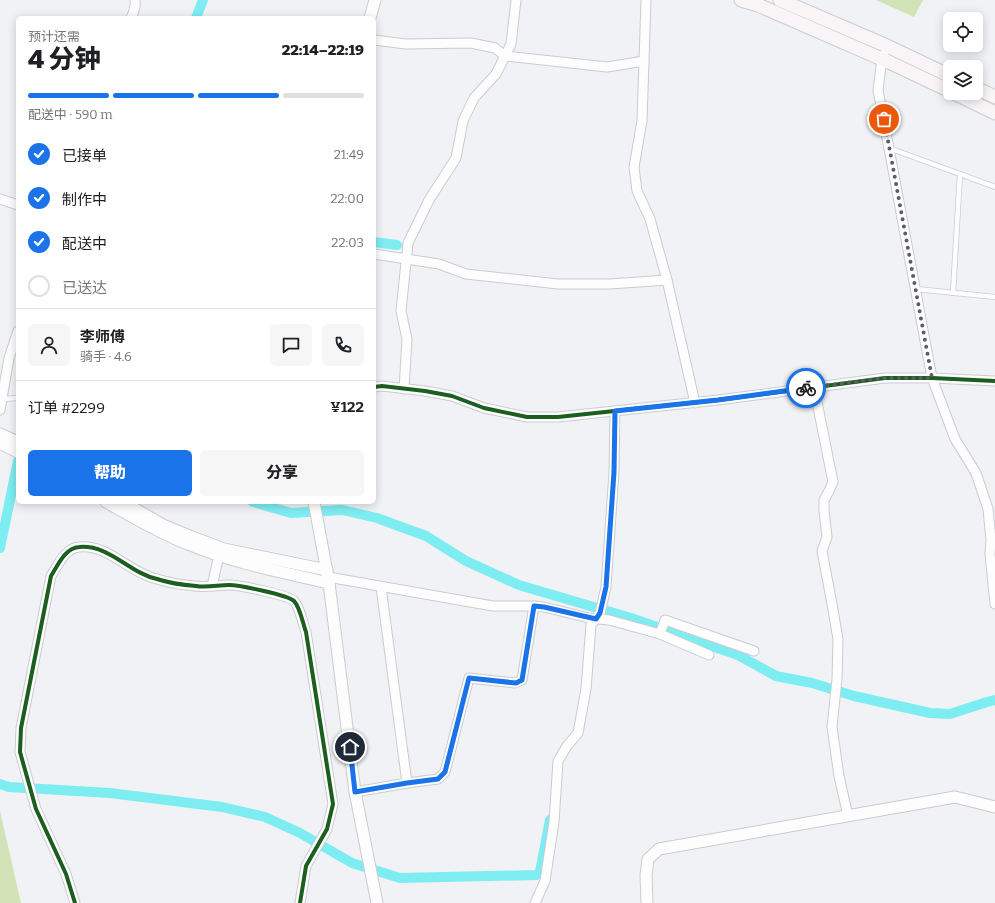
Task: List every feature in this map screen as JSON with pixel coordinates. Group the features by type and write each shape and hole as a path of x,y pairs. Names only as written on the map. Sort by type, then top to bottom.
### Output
{"main road":[{"path":"741,0 758,5 882,59 943,88"},
{"path":"780,0 887,46 943,73"},
{"path":"983,91 995,97"},
{"path":"968,100 995,113"}],"street":[{"path":"132,16 136,2 135,0"},
{"path":"370,16 374,0"},
{"path":"404,389 407,339 401,311 408,244 416,224 429,200 456,158 463,121 474,98 496,74 511,44 516,0"},
{"path":"646,0 642,121 634,167 637,191 650,220 667,280 695,403"},
{"path":"376,40 406,44 471,43 495,48 505,56 607,67 644,61"},
{"path":"887,46 882,59 878,90 932,378 955,439 976,473 988,509 992,525 990,554 995,604"},
{"path":"0,199 16,204"},
{"path":"376,254 439,264 466,274 558,284 610,284 667,280"},
{"path":"0,410 5,399 9,358 16,337"},
{"path":"376,387 382,386 425,391 452,396 484,408 527,417 558,418 695,403 885,378 932,378 995,381"},
{"path":"814,387 833,482 830,491 824,500 827,537 822,551 838,639 837,679 832,727 839,776 848,816"},
{"path":"535,903 545,881 554,822 558,761 578,733 586,689 591,625 598,616 606,587 614,472 615,411"},
{"path":"1,439 16,442"},
{"path":"1,439 16,450"},
{"path":"110,504 162,533 189,545 242,563 493,606 534,606 598,616 660,634 709,655"},
{"path":"126,504 163,525 224,549 328,577"},
{"path":"314,504 328,577 355,792 377,903"},
{"path":"75,903 66,874 36,809 20,752 21,728 51,576 59,562 69,550 79,547 93,547 111,554 135,570 155,579 197,587 231,585 282,595 294,601 300,612 306,632 333,804 327,829 306,866 300,903"},
{"path":"212,586 219,555"},
{"path":"381,586 407,783"},
{"path":"355,792 438,779 445,772 469,678 516,683 522,680 534,606"},
{"path":"660,634 665,620 754,651"},
{"path":"647,903 646,875 648,859 659,850 955,797 995,807"}],"lane":[{"path":"889,148 995,187"},
{"path":"953,293 960,174"},
{"path":"916,289 995,298"},
{"path":"5,399 16,398"}],"green space":[{"path":"876,0 923,0 914,17"},
{"path":"0,811 21,903 0,903"}],"waterway":[{"path":"197,16 203,0"},
{"path":"376,242 397,245"},
{"path":"0,548 16,471"},
{"path":"260,504 291,513 342,510 377,518 426,536 466,561 519,585 631,618 738,655 776,676 812,683 854,696 930,713 950,714 995,700"},
{"path":"0,784 9,787 110,793 222,807 265,817 300,833 352,863 400,878 537,875 540,872 550,820"}],"cycle path":[{"path":"376,387 382,386 425,391 452,396 484,408 527,417 558,417 718,400 885,378 932,378 995,381"},
{"path":"75,903 66,874 36,809 20,752 21,728 51,576 59,562 66,554 70,550 79,547 90,547 100,550 147,576 176,584 200,587 229,585 243,587 283,596 294,601 296,604 300,611 306,632 333,804 327,829 306,866 300,903"}],"way so far":[{"path":"806,388 885,378 932,378 884,119"}],"route":[{"path":"350,747 355,792 438,779 445,772 469,678 516,683 522,680 534,606 596,619 600,613 606,587 614,472 615,411 718,400 806,388"}]}
